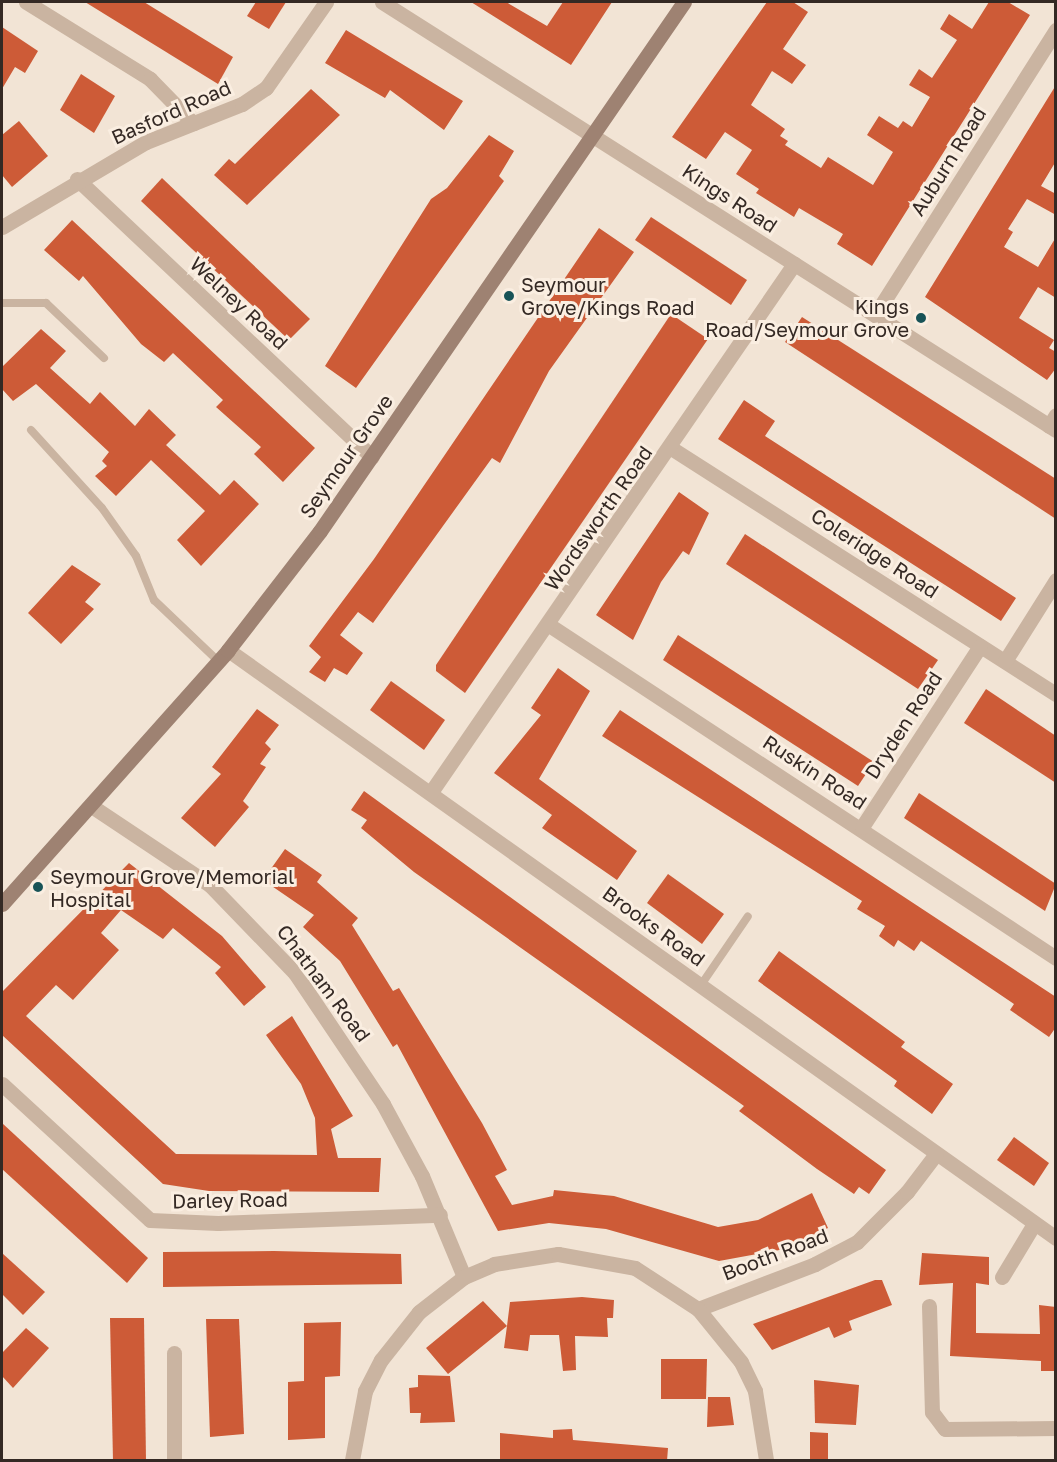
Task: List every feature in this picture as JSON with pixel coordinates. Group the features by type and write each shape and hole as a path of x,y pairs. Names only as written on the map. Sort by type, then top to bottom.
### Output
{"main road":[{"name":"Seymour Grove","path":"2,904 93,807 223,656 372,457 684,2"}],"street":[{"path":"26,2 150,79 193,123"},
{"name":"Basford Road","path":"2,225 77,179 266,88 326,2"},
{"name":"Kings Road","path":"382,2 875,315 1053,424"},
{"name":"Auburn Road","path":"875,315 1056,30"},
{"name":"Welney Road","path":"77,179 372,457"},
{"name":"Wordsworth Road","path":"430,792 549,625 794,264"},
{"name":"Coleridge Road","path":"671,448 1056,694"},
{"path":"1005,661 1056,580"},
{"name":"Ruskin Road","path":"549,625 862,827 1056,958"},
{"name":"Dryden Road","path":"862,827 980,646"},
{"name":"Brooks Road","path":"223,656 430,792 1056,1238"},
{"name":"Chatham Road","path":"93,807 210,885 295,973 383,1104 440,1215 464,1277"},
{"name":"Darley Road","path":"2,1084 150,1220 218,1223 440,1215"},
{"name":"Booth Road","path":"698,1309 815,1264 857,1242 907,1192 936,1154"},
{"path":"1002,1277 1034,1224"},
{"path":"352,1461 359,1409 381,1360 419,1312 464,1277 527,1258 591,1257 653,1276 698,1309 741,1362 755,1391 766,1461"},
{"path":"929,1306 932,1412 945,1428 1056,1428"},
{"path":"174,1353 174,1461"}],"lane":[{"path":"2,303 46,303 104,358"},
{"path":"31,430 102,507 136,556 154,600 223,656"},
{"path":"701,985 748,916"}],"building":[{"path":"85,2 144,2 233,57 218,84"},
{"path":"256,2 286,2 269,29 247,16"},
{"path":"471,2 506,2 547,26 563,2 612,2 571,65"},
{"path":"767,2 793,2 808,12 783,49 806,65 792,84 772,71 751,105 785,129 780,136 788,141 785,145 821,168 828,157 873,185 893,152 867,135 879,116 898,128 903,121 912,127 930,97 909,85 919,69 932,78 957,40 940,29 949,14 972,29 989,2 1008,2 1030,15 872,266 837,244 843,234 799,208 794,217 756,193 759,189 736,174 752,150 725,132 706,159 672,137"},
{"path":"2,27 38,51 25,73 15,67 2,89"},
{"path":"346,30 463,101 444,130 390,90 385,98 325,63"},
{"path":"81,74 115,96 94,133 60,110"},
{"path":"1056,85 1056,161 1041,186 1056,194 1056,215 1027,199 1008,229 1013,232 1004,247 1038,267 1056,237 1056,298 1038,287 1019,318 1054,340 1049,348 1056,352 1056,368 1047,380 925,297"},
{"path":"311,89 340,115 247,205 214,175 229,159 235,164"},
{"path":"19,121 48,156 12,187 2,175 2,135"},
{"path":"489,135 514,151 499,176 504,181 356,388 325,366 431,199 447,188"},
{"path":"162,178 310,319 289,340 141,201"},
{"path":"651,217 747,280 731,305 635,240"},
{"path":"72,220 315,448 283,482 254,454 261,447 216,407 223,400 173,353 164,362 141,344 83,276 79,281 44,250"},
{"path":"599,228 634,252 549,371 500,463 492,458 373,623 358,612 340,635 363,653 347,675 334,668 325,682 309,672 321,657 309,646 374,559"},
{"path":"671,314 708,339 465,693 436,671 436,665"},
{"path":"802,317 1056,479 1056,519 785,342"},
{"path":"41,329 66,351 50,368 90,404 100,392 135,426 149,409 176,435 166,445 220,495 234,480 259,504 201,566 177,540 205,511 151,460 116,496 95,476 107,466 102,461 109,452 36,384 13,401 2,389 2,367"},
{"path":"744,400 775,421 765,436 1016,598 1001,621 718,439"},
{"path":"679,492 709,513 689,555 683,551 661,582 633,640 596,615"},
{"path":"745,534 938,660 918,689 726,564"},
{"path":"72,565 101,584 85,602 94,609 61,644 28,613"},
{"path":"678,635 874,762 858,786 663,660"},
{"path":"558,668 590,691 539,779 637,851 617,880 542,828 552,815 494,773 541,715 531,708"},
{"path":"391,681 445,720 424,750 370,710"},
{"path":"986,689 1056,736 1056,783 964,723"},
{"path":"257,709 279,725 265,743 271,749 260,764 266,767 243,801 249,807 215,847 181,818 221,774 212,767"},
{"path":"620,710 1056,997 1056,1027 1049,1037 1010,1010 1014,1004 921,941 914,951 898,940 894,947 879,936 885,926 857,909 862,901 602,736"},
{"path":"364,791 886,1170 869,1194 859,1187 854,1194 817,1169 739,1111 744,1106 414,872 361,828 367,820 351,810"},
{"path":"919,793 1056,884 1045,911 904,818"},
{"path":"285,849 322,875 317,882 358,918 352,925 393,991 399,988 482,1123 507,1170 495,1176 512,1205 553,1196 554,1190 614,1196 718,1227 758,1220 812,1193 828,1228 790,1248 719,1261 606,1229 549,1223 498,1231 397,1044 393,1047 340,961 303,927 314,915 263,880"},
{"path":"129,863 222,936 266,987 244,1006 215,973 221,967 173,928 163,939 121,910 101,933 119,950 73,1000 56,985 26,1016 176,1154 317,1155 315,1118 301,1084 266,1035 292,1016 353,1116 331,1129 338,1158 381,1158 379,1192 209,1191 163,1184 2,1035 2,992"},
{"path":"668,874 724,914 702,944 647,903"},
{"path":"779,951 905,1042 901,1047 953,1084 932,1114 894,1086 897,1081 758,981"},
{"path":"2,1123 148,1258 127,1283 2,1169"},
{"path":"1014,1137 1049,1163 1034,1186 997,1160"},
{"path":"274,1251 401,1254 402,1284 163,1287 163,1252"},
{"path":"2,1253 45,1292 23,1315 2,1294"},
{"path":"922,1253 989,1257 989,1285 976,1283 976,1333 1040,1334 1039,1305 1056,1307 1056,1371 1041,1371 1041,1361 950,1356 953,1283 919,1285"},
{"path":"875,1280 882,1280 892,1305 849,1321 852,1330 834,1338 829,1327 772,1350 753,1324"},
{"path":"582,1297 614,1300 613,1318 607,1318 608,1337 575,1336 576,1370 563,1371 559,1335 530,1335 528,1351 504,1348 510,1302"},
{"path":"483,1301 507,1326 448,1374 426,1348"},
{"path":"110,1318 144,1318 146,1461 113,1461"},
{"path":"206,1319 239,1319 244,1434 210,1437"},
{"path":"341,1322 340,1376 325,1377 325,1438 288,1440 288,1382 304,1381 304,1323"},
{"path":"26,1328 49,1348 13,1388 2,1376 2,1353"},
{"path":"661,1359 707,1359 706,1399 661,1399"},
{"path":"418,1375 450,1376 455,1422 420,1423 421,1413 410,1413 409,1388 418,1387"},
{"path":"814,1380 859,1385 856,1425 815,1423"},
{"path":"708,1397 730,1397 734,1425 707,1427"},
{"path":"572,1429 573,1440 668,1448 667,1461 500,1461 500,1433 553,1438 553,1430"},
{"path":"810,1432 828,1433 828,1461 810,1461"}],"place":[{"name":"Seymour Grove/Kings Road","path":"509,296"},
{"name":"Kings Road/Seymour Grove","path":"921,318"},
{"name":"Seymour Grove/Memorial Hospital","path":"38,887"}]}
